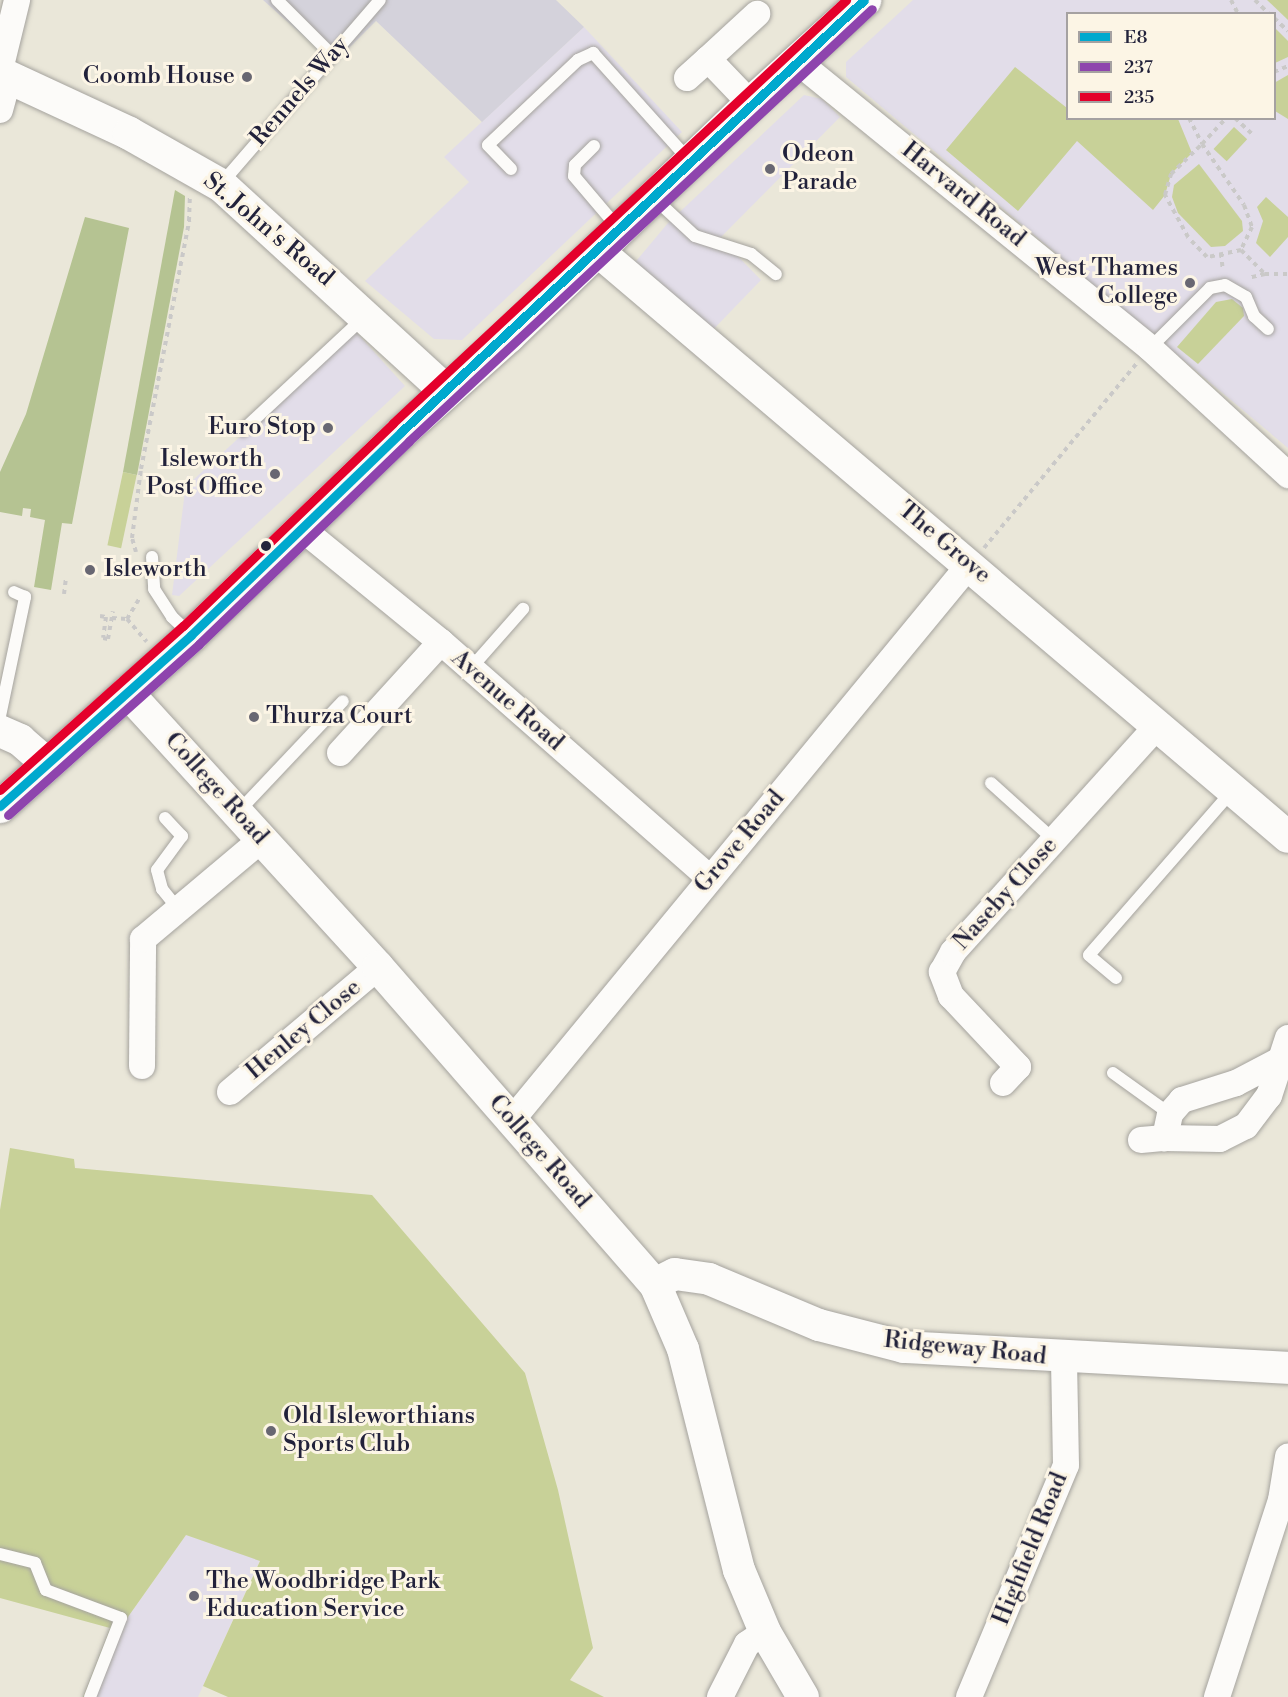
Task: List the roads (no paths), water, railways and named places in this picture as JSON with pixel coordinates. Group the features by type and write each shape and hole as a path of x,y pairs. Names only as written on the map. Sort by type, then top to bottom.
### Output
{"main road":[{"path":"0,806 191,635 301,528 609,240 750,103 864,0"},
{"name":"St. John's Road","path":"3,73 129,133 220,185 366,315 446,391"}],"street":[{"path":"0,110 3,73 17,0"},
{"path":"687,78 757,15"},
{"path":"708,59 750,103"},
{"name":"Harvard Road","path":"797,61 1150,348 1288,475"},
{"name":"The Grove","path":"609,240 970,564 1288,837"},
{"name":"Avenue Road","path":"301,528 441,642 710,878"},
{"name":"Grove Road","path":"511,1121 970,564"},
{"path":"340,753 441,642"},
{"name":"College Road","path":"127,692 378,967 655,1284 683,1349 739,1570 765,1632 803,1697"},
{"name":"Naseby Close","path":"1016,1076 951,996 942,972 953,952 1157,726"},
{"path":"1,727 46,763"},
{"path":"142,1066 143,939 262,839"},
{"name":"Henley Close","path":"230,1092 378,967"},
{"path":"1283,1067 1269,1096 1246,1126 1220,1139 1159,1131 1182,1100 1196,1093 1236,1083 1283,1067"},
{"name":"Ridgeway Road","path":"655,1284 675,1274 709,1279 819,1325 904,1347 1064,1358 1288,1368"},
{"name":"Highfield Road","path":"969,1697 1066,1465 1064,1358"},
{"path":"1217,1697 1281,1500 1288,1457"},
{"path":"720,1697 747,1644 765,1632"}],"lane":[{"path":"277,0 331,54"},
{"name":"Rennels Way","path":"220,185 380,0"},
{"path":"511,169 488,145 578,60 593,53 690,160"},
{"path":"594,146 575,165 574,176 609,240"},
{"path":"653,196 695,236 751,254 776,274"},
{"path":"1150,348 1210,288 1225,285 1246,297 1254,316 1268,329"},
{"path":"243,430 366,315"},
{"path":"152,557 154,589 172,617 191,635"},
{"path":"1,727 25,597 14,592"},
{"path":"471,668 523,609"},
{"path":"238,812 343,701"},
{"path":"992,783 1054,840"},
{"path":"1116,978 1089,955 1233,790"},
{"path":"165,818 182,836 157,870 162,889 178,909"},
{"path":"1113,1073 1159,1131"},
{"path":"0,1554 35,1563 46,1590 121,1618 90,1697"}],"place":[{"name":"Coomb House","path":"247,77"},
{"name":"Odeon Parade","path":"770,169"},
{"name":"West Thames College","path":"1190,283"},
{"name":"Euro Stop","path":"328,428"},
{"name":"Isleworth Post Office","path":"275,474"},
{"name":"Isleworth","path":"90,570"},
{"name":"Thurza Court","path":"254,717"},
{"name":"Old Isleworthians Sports Club","path":"271,1431"},
{"name":"The Woodbridge Park Education Service","path":"194,1596"}]}
